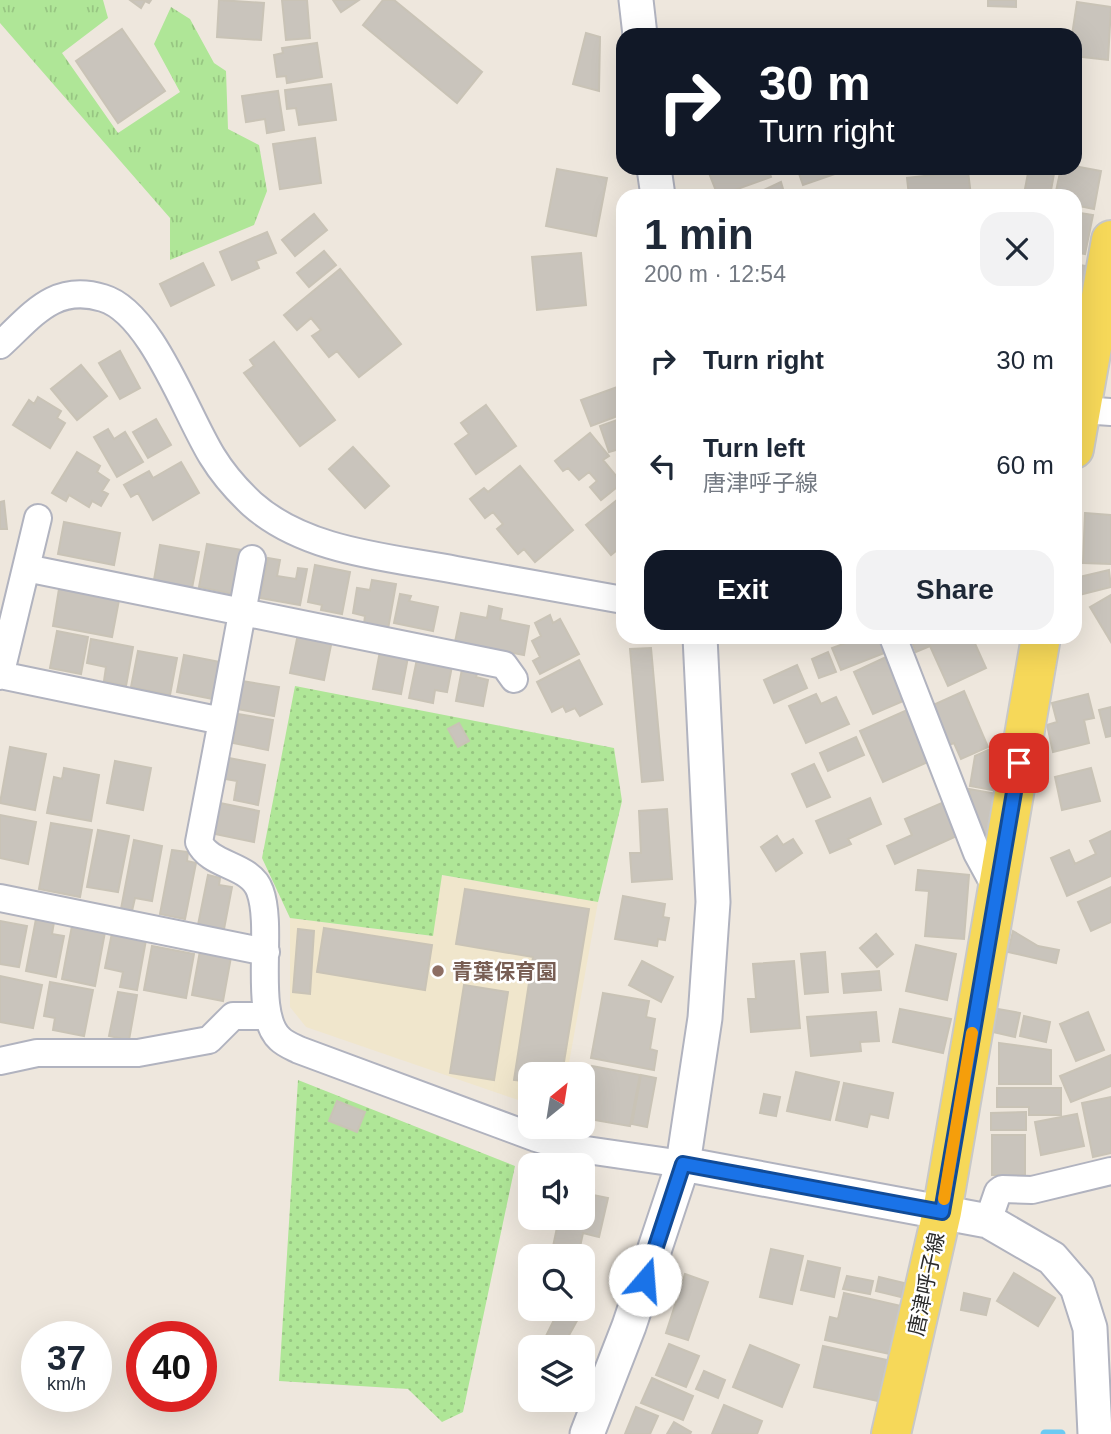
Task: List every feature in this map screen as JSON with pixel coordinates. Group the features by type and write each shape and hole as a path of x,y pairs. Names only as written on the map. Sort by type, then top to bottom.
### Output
{"main road":[{"path":"1082,436 1097,411 1111,240"},
{"name":"唐津呼子線","path":"891,1434 942,1212 1040,644"}],"street":[{"path":"636,0 639,28"},
{"path":"0,345 50,299 75,293 105,298 127,312 146,334 212,456 230,482 254,505 279,523 304,535 359,551 616,599"},
{"path":"38,519 26,568 9,599 0,675 222,720"},
{"path":"252,559 199,842 204,854 244,873 259,888 267,919 267,1016 279,1038 299,1050 566,1147 683,1164 988,1221 1052,1258 1077,1287 1090,1328 1094,1434"},
{"path":"26,568 504,664 514,680"},
{"path":"587,1434 629,1326 683,1164 705,1018 713,902 700,644"},
{"path":"896,644 977,853 996,888"},
{"path":"0,898 266,952"},
{"path":"0,1060 37,1052 138,1053 209,1040 233,1016 267,1016"},
{"path":"988,1221 998,1192 1002,1189 1032,1190 1111,1171"}],"shaded area":[{"name":"青葉保育園","path":"441,875 598,902 569,1062 518,1062 518,1100 306,1027 290,1007 290,918 432,936"}],"green space":[{"path":"0,0 103,0 108,18 62,53 118,133 180,92 154,44 171,7 190,19 214,63 226,71 228,129 259,145 267,191 254,225 170,260 170,218 0,23"},
{"path":"295,686 614,748 622,801 598,902 442,875 433,936 290,918 262,858"},
{"path":"298,1080 515,1166 463,1412 442,1422 408,1389 279,1381"}],"building":[{"path":"130,0 151,0 149,3 145,1 141,8"},
{"path":"219,0 264,3 261,40 217,37"},
{"path":"282,0 307,0 310,38 286,40"},
{"path":"333,0 359,0 341,12"},
{"path":"383,0 394,0 482,72 457,103 363,25"},
{"path":"988,0 1016,0 1016,7 988,6"},
{"path":"1077,2 1111,7 1108,60 1082,57 1082,28 1073,28"},
{"path":"122,29 165,91 118,123 76,61"},
{"path":"586,33 600,37 599,91 573,84"},
{"path":"317,43 322,77 287,83 286,76 277,77 274,55 283,53 282,48"},
{"path":"331,84 336,120 299,125 296,108 287,109 285,90"},
{"path":"278,91 284,130 267,133 265,119 246,122 242,96"},
{"path":"315,138 321,183 280,189 273,144"},
{"path":"1082,167 1101,171 1094,209 1082,207 1082,189 1056,189 1060,175 1082,175"},
{"path":"557,169 607,178 596,236 546,226"},
{"path":"710,175 771,177 738,189 715,189"},
{"path":"799,175 832,175 803,185"},
{"path":"968,175 970,189 908,189 907,178"},
{"path":"1028,175 1054,175 1051,189 1025,189"},
{"path":"781,182 783,189 766,189"},
{"path":"1082,213 1093,215 1085,254 1082,253"},
{"path":"314,214 327,230 295,256 282,240"},
{"path":"267,232 276,253 256,261 259,268 232,280 220,252"},
{"path":"324,251 336,265 309,287 297,273"},
{"path":"581,253 586,305 537,310 532,257"},
{"path":"203,263 214,285 171,306 160,284"},
{"path":"1082,265 1086,266 1082,289"},
{"path":"340,269 401,344 359,377 337,351 329,357 312,336 321,330 311,318 297,330 284,315"},
{"path":"274,342 335,420 300,446 244,373 254,366 250,360"},
{"path":"120,351 140,388 120,399 99,363"},
{"path":"81,365 107,396 77,420 51,389"},
{"path":"616,388 616,417 591,426 581,400"},
{"path":"38,397 61,411 57,418 65,423 50,448 13,425 29,400 34,404"},
{"path":"486,405 516,446 476,474 455,444 469,434 461,423"},
{"path":"156,419 171,445 148,458 133,432"},
{"path":"616,420 616,450 609,452 600,426"},
{"path":"108,429 114,439 125,432 143,462 117,477 94,437"},
{"path":"590,433 609,456 603,460 616,476 616,488 601,500 590,487 597,481 589,472 579,480 568,468 563,471 555,461"},
{"path":"353,447 389,486 365,508 329,469"},
{"path":"77,452 100,466 97,472 109,480 102,491 108,494 101,506 92,501 89,507 69,495 66,501 52,493"},
{"path":"181,462 199,493 153,520 138,493 131,497 124,485 149,471 153,478"},
{"path":"520,466 573,530 535,562 524,549 518,554 497,529 503,524 493,512 485,518 470,499 484,488 488,492"},
{"path":"4,501 7,529 0,529 0,502"},
{"path":"616,501 616,551 611,555 586,525"},
{"path":"1085,513 1111,515 1111,564 1083,563"},
{"path":"64,522 120,533 114,565 58,554"},
{"path":"207,544 242,550 233,594 199,587"},
{"path":"160,545 199,552 192,588 154,580"},
{"path":"268,558 280,560 277,576 296,579 298,568 307,569 300,605 260,598"},
{"path":"315,565 350,572 342,614 321,610 322,605 308,602"},
{"path":"1109,570 1111,587 1082,594 1082,576"},
{"path":"372,580 396,584 388,629 364,624 365,616 353,613 357,588 370,590"},
{"path":"59,589 119,600 112,637 53,626"},
{"path":"400,594 411,596 409,601 438,607 433,631 394,623"},
{"path":"1111,595 1111,642 1090,607"},
{"path":"489,606 502,609 500,620 529,626 524,655 455,642 461,613 487,618"},
{"path":"550,615 553,623 560,619 579,654 540,674 533,661 540,657 532,641 541,636 535,623"},
{"path":"57,631 88,637 81,674 50,668"},
{"path":"298,634 332,640 324,680 290,673"},
{"path":"91,639 133,647 126,686 104,681 106,667 87,663"},
{"path":"843,644 884,644 887,652 841,670 832,648"},
{"path":"913,644 975,644 986,668 948,686 930,646 916,652"},
{"path":"651,648 663,780 642,782 630,649"},
{"path":"138,651 177,658 170,695 131,687"},
{"path":"380,651 408,657 401,694 373,689"},
{"path":"828,652 836,672 819,678 812,659"},
{"path":"184,655 220,662 213,699 177,692"},
{"path":"888,656 908,699 873,714 854,672"},
{"path":"417,659 452,666 447,692 435,690 433,703 409,698"},
{"path":"579,660 602,704 580,716 575,708 566,712 563,706 552,712 537,682"},
{"path":"797,665 807,688 774,703 764,680"},
{"path":"462,669 478,671 476,677 488,680 483,706 456,701"},
{"path":"242,681 279,687 274,716 237,709"},
{"path":"964,691 988,747 961,759 954,743 949,745 931,706"},
{"path":"816,694 821,704 836,697 849,724 806,743 789,706"},
{"path":"1088,694 1094,718 1084,720 1089,743 1053,752 1047,725 1057,722 1052,703"},
{"path":"1111,707 1111,736 1106,737 1099,710"},
{"path":"907,710 930,761 883,782 860,731"},
{"path":"238,714 273,720 268,750 233,743"},
{"path":"459,723 469,741 458,747 448,729"},
{"path":"856,737 864,755 828,771 820,753"},
{"path":"997,746 1005,748 998,791 970,786 975,756"},
{"path":"10,747 46,754 35,810 0,803"},
{"path":"229,758 265,765 258,805 234,800 237,781 225,779"},
{"path":"115,761 151,768 143,810 107,803"},
{"path":"814,764 830,797 807,807 792,774"},
{"path":"64,768 99,775 91,821 47,813 54,777 62,779"},
{"path":"1091,768 1100,801 1062,810 1055,777"},
{"path":"969,789 997,794 989,841 981,839"},
{"path":"870,798 881,824 848,839 851,844 830,853 816,821"},
{"path":"944,802 959,835 895,864 887,846 912,835 905,819"},
{"path":"220,803 259,811 254,842 215,834"},
{"path":"667,809 672,879 632,882 630,853 641,853 639,811"},
{"path":"0,815 36,822 28,864 0,858"},
{"path":"51,823 92,830 80,897 39,889"},
{"path":"98,830 129,836 118,892 87,887"},
{"path":"1111,831 1111,876 1067,896 1051,858 1069,850 1075,864 1096,854 1090,841"},
{"path":"777,836 783,845 793,839 802,853 776,871 761,847"},
{"path":"134,840 162,846 152,901 135,898 132,911 121,909"},
{"path":"172,850 188,852 187,861 196,863 185,919 160,914"},
{"path":"918,870 969,875 964,939 925,936 929,891 916,890"},
{"path":"208,875 220,878 219,885 232,887 224,929 198,925"},
{"path":"1111,887 1111,922 1091,931 1078,902"},
{"path":"465,889 589,909 564,1062 518,1062 518,1080 514,1080 533,957 456,944"},
{"path":"623,896 665,904 663,917 669,918 665,940 658,939 657,946 615,939"},
{"path":"36,919 54,922 52,934 64,936 56,977 26,971"},
{"path":"0,921 27,926 19,967 0,964"},
{"path":"72,926 105,932 95,986 62,979"},
{"path":"324,928 432,945 425,990 317,972"},
{"path":"298,929 314,931 310,994 293,992"},
{"path":"1013,931 1038,946 1059,950 1056,963 1008,952"},
{"path":"112,933 146,940 137,990 120,987 123,972 105,968"},
{"path":"876,934 893,954 877,967 860,948"},
{"path":"916,945 956,954 947,1000 906,991"},
{"path":"152,946 194,954 186,998 144,990"},
{"path":"200,951 231,957 223,1001 192,995"},
{"path":"825,952 828,992 805,994 801,954"},
{"path":"642,961 673,977 661,1002 629,985"},
{"path":"794,961 800,1028 751,1032 748,999 756,999 753,964"},
{"path":"879,971 881,990 844,993 842,974"},
{"path":"0,976 42,985 33,1028 0,1022"},
{"path":"50,982 93,990 84,1036 53,1030 55,1018 44,1016"},
{"path":"464,985 508,992 494,1080 450,1073"},
{"path":"118,992 137,995 129,1040 109,1036"},
{"path":"603,993 649,1001 646,1017 655,1019 650,1049 657,1051 654,1070 591,1058"},
{"path":"900,1009 951,1019 943,1053 893,1042"},
{"path":"998,1009 1020,1013 1015,1037 993,1032"},
{"path":"876,1012 879,1041 860,1042 861,1051 811,1056 807,1017"},
{"path":"1088,1012 1104,1050 1076,1061 1060,1024"},
{"path":"1024,1016 1050,1022 1046,1042 1020,1036"},
{"path":"999,1043 1051,1050 1051,1084 999,1084"},
{"path":"1111,1055 1111,1086 1071,1102 1060,1076"},
{"path":"595,1067 640,1075 630,1126 595,1120"},
{"path":"796,1072 839,1082 830,1120 787,1111"},
{"path":"641,1075 656,1078 647,1127 632,1124"},
{"path":"844,1083 893,1093 888,1118 870,1114 867,1127 836,1120"},
{"path":"997,1088 1061,1088 1061,1115 1029,1115 1029,1107 997,1107"},
{"path":"764,1094 780,1097 776,1116 760,1113"},
{"path":"1111,1097 1111,1153 1093,1157 1082,1103"},
{"path":"337,1101 365,1112 357,1132 329,1121"},
{"path":"1026,1112 1026,1130 991,1130 991,1113"},
{"path":"1077,1114 1084,1146 1041,1155 1035,1122"},
{"path":"992,1135 1025,1135 1025,1175 992,1175"},
{"path":"595,1195 608,1198 599,1237 583,1233 581,1244 554,1244 556,1230 595,1230"},
{"path":"771,1249 803,1256 792,1304 760,1297"},
{"path":"808,1261 840,1268 834,1297 801,1290"},
{"path":"1014,1273 1055,1298 1038,1326 997,1301"},
{"path":"685,1274 708,1282 688,1340 666,1333"},
{"path":"847,1276 873,1281 870,1294 843,1289"},
{"path":"879,1277 904,1283 901,1297 876,1291"},
{"path":"844,1293 901,1306 890,1354 825,1340 830,1317 838,1319"},
{"path":"964,1293 990,1299 986,1315 961,1310"},
{"path":"554,1321 577,1321 569,1335 546,1335"},
{"path":"669,1344 699,1356 686,1387 656,1375"},
{"path":"750,1345 799,1365 782,1407 733,1387"},
{"path":"823,1346 887,1360 878,1401 814,1387"},
{"path":"704,1371 725,1380 718,1398 696,1389"},
{"path":"652,1378 693,1396 683,1420 641,1403"},
{"path":"724,1405 762,1421 757,1434 712,1434"},
{"path":"636,1407 658,1416 650,1434 625,1434"},
{"path":"674,1422 691,1432 690,1434 667,1434"}],"waterway":[{"path":"1045,1434 1061,1434"}],"slow traffic":[{"path":"944,1199 972,1033"}],"place":[{"name":"青葉保育園","path":"438,971"}],"route":[{"path":"645,1280 683,1164 942,1212 1019,763"}]}
